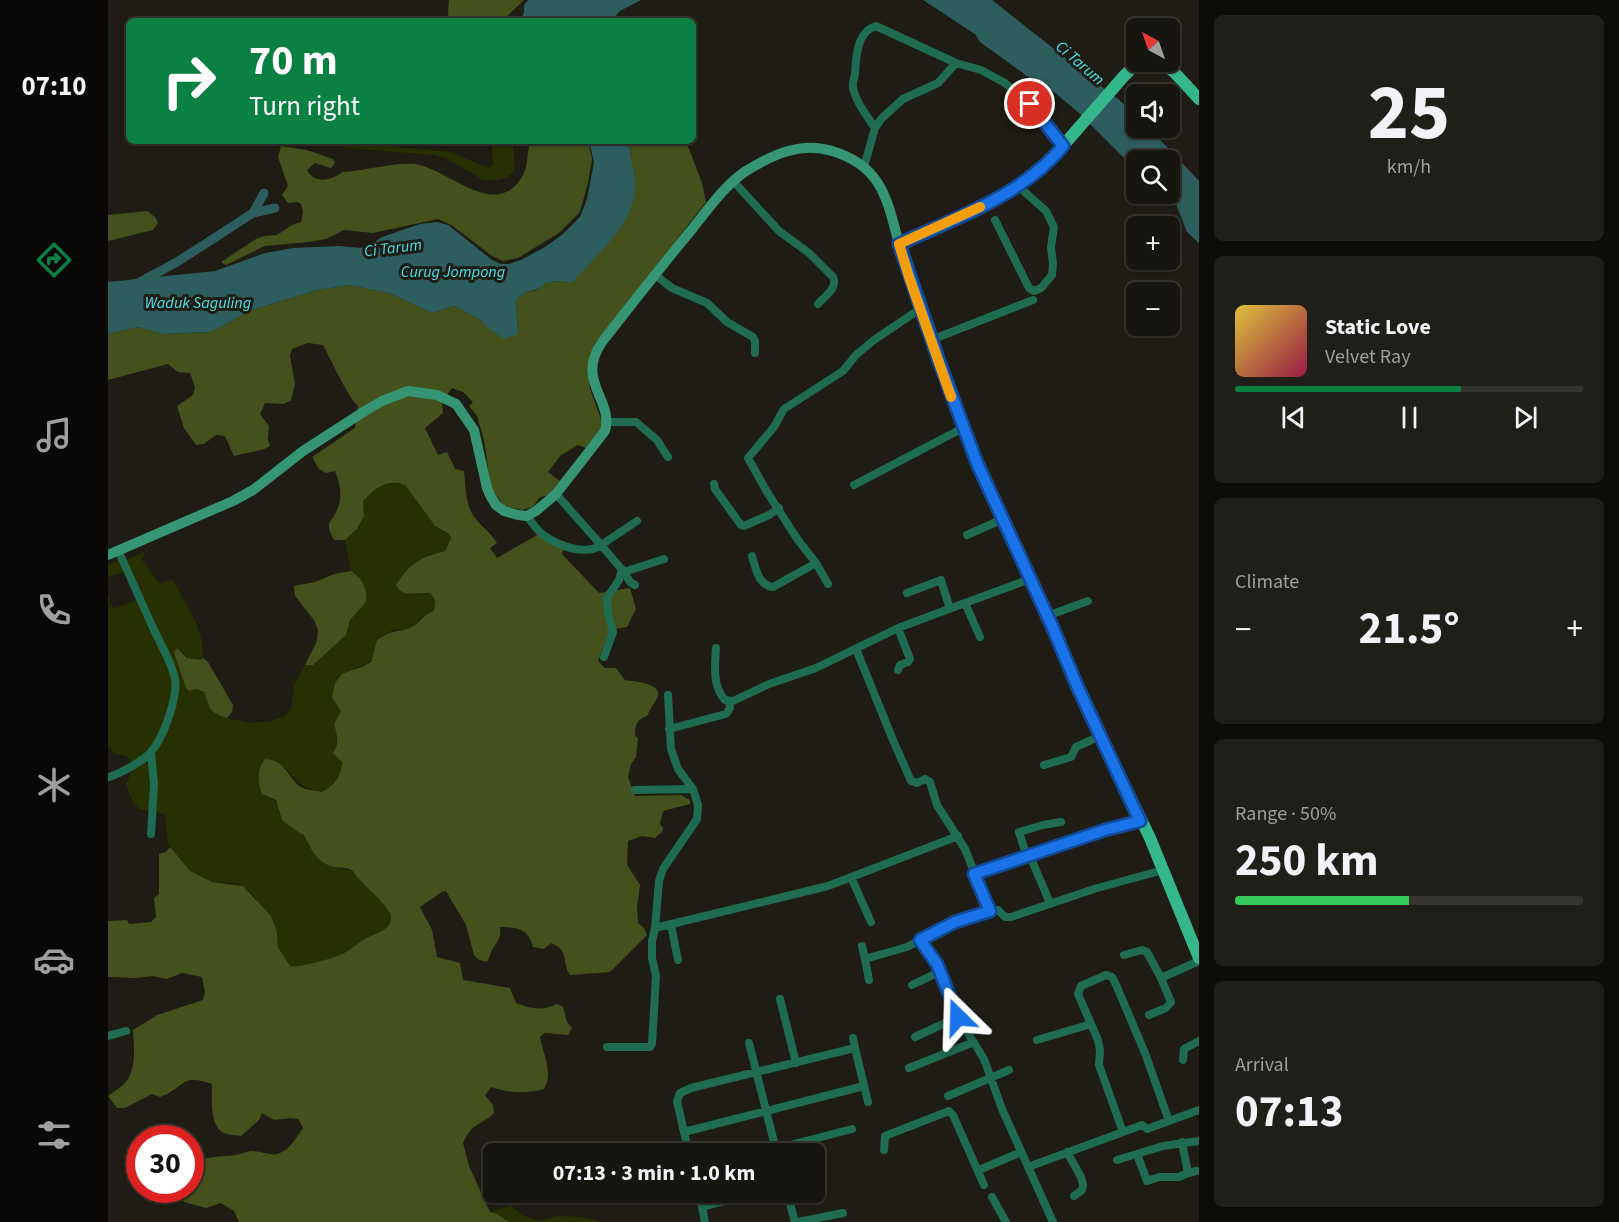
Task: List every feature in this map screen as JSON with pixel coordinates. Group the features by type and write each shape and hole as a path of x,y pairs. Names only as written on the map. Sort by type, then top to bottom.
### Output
{"main road":[{"path":"1128,72 1054,156 1018,186 987,204 899,244 931,340 977,463 1163,870 1199,959"},
{"path":"1174,72 1199,99"}],"street":[{"path":"875,128 857,98 853,85 856,58 866,31 876,26 956,63 981,70 1005,83 1030,104 1065,143"},
{"path":"864,167 875,128 891,108 903,99 938,83 956,63"},
{"path":"108,777 151,752 163,731 173,700 175,681 169,659 113,554 233,501 253,489 303,451 368,409 408,391 437,395 456,404 474,430 487,488 496,505 504,511 527,516 536,512 556,494 600,440 608,422 592,373 595,352 654,274 719,196 745,172 778,155 800,147 823,148 839,153 864,167 882,187 899,244"},
{"path":"734,182 779,231 808,253 833,277 834,286 818,304"},
{"path":"995,220 1029,288 1034,291 1041,288 1052,275 1051,247 1054,227 1046,211 1018,186"},
{"path":"654,274 672,288 707,303 728,322 753,337 755,353"},
{"path":"931,340 1032,300"},
{"path":"828,584 816,562 798,540 756,474 748,460 749,456 774,427 783,409 843,371 856,355 874,340 920,309"},
{"path":"608,422 636,422 657,440 669,457"},
{"path":"854,485 963,428"},
{"path":"714,484 715,489 741,525 744,526 761,519 779,508"},
{"path":"556,494 630,582 635,585"},
{"path":"527,516 545,537 561,544 587,550 596,548 637,521"},
{"path":"967,535 1003,519"},
{"path":"752,556 762,582 773,587 816,562"},
{"path":"604,657 613,632 607,598 623,571 664,559"},
{"path":"716,648 715,676 719,693 724,700 729,701 769,684 816,669 898,628 1030,579"},
{"path":"907,593 940,580 950,609"},
{"path":"1047,616 1088,601"},
{"path":"965,603 980,637"},
{"path":"898,628 910,659 900,665 898,670"},
{"path":"856,649 911,781 917,783 928,779 937,805 958,836 990,911"},
{"path":"607,1047 650,1047 652,1044 656,976 652,958 652,941 659,881 663,869 697,819 698,805 693,789 674,759 671,749 668,695"},
{"path":"669,729 726,714 730,708 729,701"},
{"path":"1044,765 1071,757 1076,747 1100,736"},
{"path":"151,752 154,784 151,834"},
{"path":"635,790 693,789"},
{"path":"974,874 1105,830 1140,821"},
{"path":"1050,903 1017,828 1061,822"},
{"path":"655,928 828,886 958,836"},
{"path":"865,959 907,947 955,922 990,911 998,910 1007,917 1163,870"},
{"path":"851,877 871,922"},
{"path":"671,925 678,960"},
{"path":"920,940 941,971 958,1017 984,1059 990,1078 1053,1222"},
{"path":"862,946 869,980"},
{"path":"1124,955 1142,950 1147,952 1171,1000 1171,1004 1163,1010 1149,1015"},
{"path":"1161,978 1199,959"},
{"path":"912,985 941,971"},
{"path":"1123,1132 1099,1065 1100,1050 1078,996 1081,986 1109,975 1117,987 1145,1053 1169,1121"},
{"path":"780,999 796,1063"},
{"path":"915,1036 958,1017"},
{"path":"1037,1040 1091,1024"},
{"path":"108,1036 126,1031"},
{"path":"853,1038 868,1102"},
{"path":"1183,1060 1184,1049 1199,1041"},
{"path":"909,1068 974,1042"},
{"path":"749,1043 774,1143"},
{"path":"686,1143 676,1101 680,1093 691,1088 855,1048"},
{"path":"948,1096 1009,1070"},
{"path":"684,1132 864,1086"},
{"path":"1028,1167 1142,1125 1147,1129 1199,1110"},
{"path":"884,1150 885,1136 949,1111 953,1115 984,1185"},
{"path":"801,1143 852,1129"},
{"path":"1117,1160 1156,1147 1199,1141"},
{"path":"1137,1154 1148,1181 1160,1177 1179,1177 1192,1172 1182,1142"},
{"path":"979,1170 1022,1152"},
{"path":"1066,1152 1083,1181 1082,1190 1074,1196"},
{"path":"992,1197 1006,1222"},
{"path":"701,1203 705,1222"},
{"path":"702,1207 717,1203"},
{"path":"790,1203 796,1222 843,1213"}],"green space":[{"path":"449,0 524,0 505,18 449,18"},
{"path":"334,144 371,144 450,152 488,168 493,165 491,144 512,144 515,162 513,172 506,178 483,180 448,159 434,155 348,148"},
{"path":"530,144 589,144 592,159 580,212 559,233 518,258 503,261 492,256 453,226 438,219 373,233 344,230 326,239 265,246 226,265 221,262 256,239 277,235 301,222 303,212 301,204 288,203 282,195 288,186 278,157 281,146 307,150 333,159 335,163 331,168 315,163 307,170 314,177 323,180 342,172 397,164 415,164 485,194 499,194 511,189 522,177 526,168"},
{"path":"629,144 687,144 702,183 706,202 595,343 588,366 590,389 604,427 586,448 578,445 560,456 548,472 560,481 550,494 539,498 533,507 522,510 504,506 491,488 484,440 477,416 469,406 473,402 463,392 452,388 442,402 443,413 425,428 438,455 447,452 455,469 464,471 469,507 475,518 497,543 490,548 497,558 537,535 564,549 562,554 599,593 630,588 636,609 627,627 610,630 598,661 605,668 616,668 625,680 651,685 658,691 658,697 647,716 640,719 636,726 635,736 638,738 636,757 631,764 628,777 635,796 681,795 690,800 690,804 663,811 660,824 663,828 662,832 655,838 642,836 628,841 627,865 640,885 637,907 638,923 647,935 610,972 570,975 561,949 551,943 544,949 533,947 529,936 521,930 512,928 500,927 499,938 487,962 479,960 474,955 466,925 446,891 420,907 432,930 437,957 460,963 463,980 510,988 516,1003 526,1007 541,1008 557,1004 563,1007 567,1022 572,1028 568,1035 545,1033 540,1037 548,1070 544,1089 517,1092 491,1087 485,1095 493,1105 494,1113 470,1131 463,1143 469,1166 483,1197 483,1203 486,1203 490,1212 509,1222 239,1222 234,1211 221,1203 206,1208 188,1203 204,1203 204,1159 250,1151 278,1154 294,1142 303,1128 298,1119 274,1120 262,1113 259,1120 241,1136 226,1134 217,1126 214,1119 212,1084 194,1080 160,1097 152,1094 125,1108 117,1108 108,1096 124,1084 131,1072 134,1058 133,1030 157,1015 203,1000 205,992 202,977 182,973 167,979 152,976 108,977 108,921 127,920 129,924 151,922 156,917 154,898 159,894 159,854 166,852 170,847 190,871 212,882 243,886 271,916 277,932 278,947 290,966 309,964 339,955 388,926 391,917 389,912 353,871 323,862 315,855 304,835 282,820 276,800 262,794 259,785 259,771 265,759 271,760 284,768 300,787 322,792 336,780 341,772 342,762 333,753 337,743 334,724 341,711 332,698 335,683 342,674 371,662 377,640 391,633 413,627 434,611 435,600 430,593 411,594 403,592 396,585 406,571 417,562 445,551 451,538 449,534 435,526 405,485 393,483 382,485 372,492 363,501 364,516 357,529 345,540 334,540 329,525 338,509 339,482 335,471 326,473 319,469 312,457 355,428 358,406 345,387 323,345 308,343 292,349 290,356 295,384 291,400 284,404 265,403 260,414 269,426 270,446 234,456 225,436 216,435 204,444 196,445 184,428 177,406 193,395 195,387 190,373 178,372 168,364 108,380 108,334 138,327 163,334 211,332 252,310 317,290 350,285 391,294 432,313 455,306 482,321 495,333 518,334 516,300 526,292 537,290 548,282 565,281 589,263 615,234 630,211 635,190"},
{"path":"147,211 155,217 158,223 153,230 108,241 108,215"},
{"path":"390,482 405,485 435,526 449,534 451,538 445,551 426,556 407,595 430,593 435,600 434,611 420,618 416,625 409,629 393,630 377,639 370,661 357,667 332,698 341,710 334,724 337,756 340,759 342,771 334,783 322,792 301,784 286,768 260,766 259,786 262,794 277,803 279,814 304,835 311,848 335,867 353,871 385,906 391,917 390,922 381,932 360,941 339,955 309,964 290,966 278,947 277,932 255,897 236,883 212,882 190,871 168,843 165,815 139,809 132,800 126,784 133,768 127,756 116,754 108,747 108,594 113,609 141,598 127,560 143,552 145,554 142,560 160,584 172,579 201,637 203,658 193,660 180,649 196,689 204,692 227,718 250,723 270,721 285,716 291,708 294,685 305,665 313,665 346,635 350,620 366,602 358,576 351,571 345,540 362,519 363,501 373,489"},
{"path":"120,560 124,572 108,577 108,564"},
{"path":"351,571 359,577 363,584 366,602 350,620 346,635 313,665 305,665 317,641 318,630 314,620 295,596 294,586"},
{"path":"177,648 187,658 200,660 203,658 208,662 233,705 232,712 227,718 212,711 204,692 196,689 189,691 186,688 174,653"},
{"path":"511,1205 522,1215 538,1221 557,1216 583,1217 603,1222 509,1222 490,1212"}],"water":[{"path":"528,0 641,0 620,11 614,18 522,18 524,5"},
{"path":"923,0 992,0 1126,105 1126,138 1158,138 1170,150 1126,150 1126,160 1079,113 1054,92 1031,79 980,42 976,35"},
{"path":"590,144 629,144 635,187 628,214 612,239 572,283 548,282 538,289 526,292 516,300 518,334 504,339 482,321 455,306 432,313 391,294 350,285 317,290 252,310 211,332 163,334 138,327 108,334 108,282 215,271 265,253 293,248 339,246 360,248 382,237 420,224 437,222 448,225 492,260 501,264 521,260 563,234 580,217 587,199 594,162"},
{"path":"1180,161 1199,181 1199,243 1187,232 1176,204 1180,204"}],"waterway":[{"path":"253,213 264,193"},
{"path":"138,283 177,262 253,213 275,208"}],"slow traffic":[{"path":"951,397 899,244 980,207"}],"route":[{"path":"958,1017 941,971 920,940 955,922 990,911 974,874 1105,830 1140,821 977,463 899,244 987,204 1018,186 1054,156 1063,146 1030,104"}],"water label":[{"name":"Ci Tarum","path":"1080,63"},
{"name":"Ci Tarum","path":"393,248"},
{"name":"Curug Jompong","path":"453,272"},
{"name":"Waduk Saguling","path":"198,303"}]}
